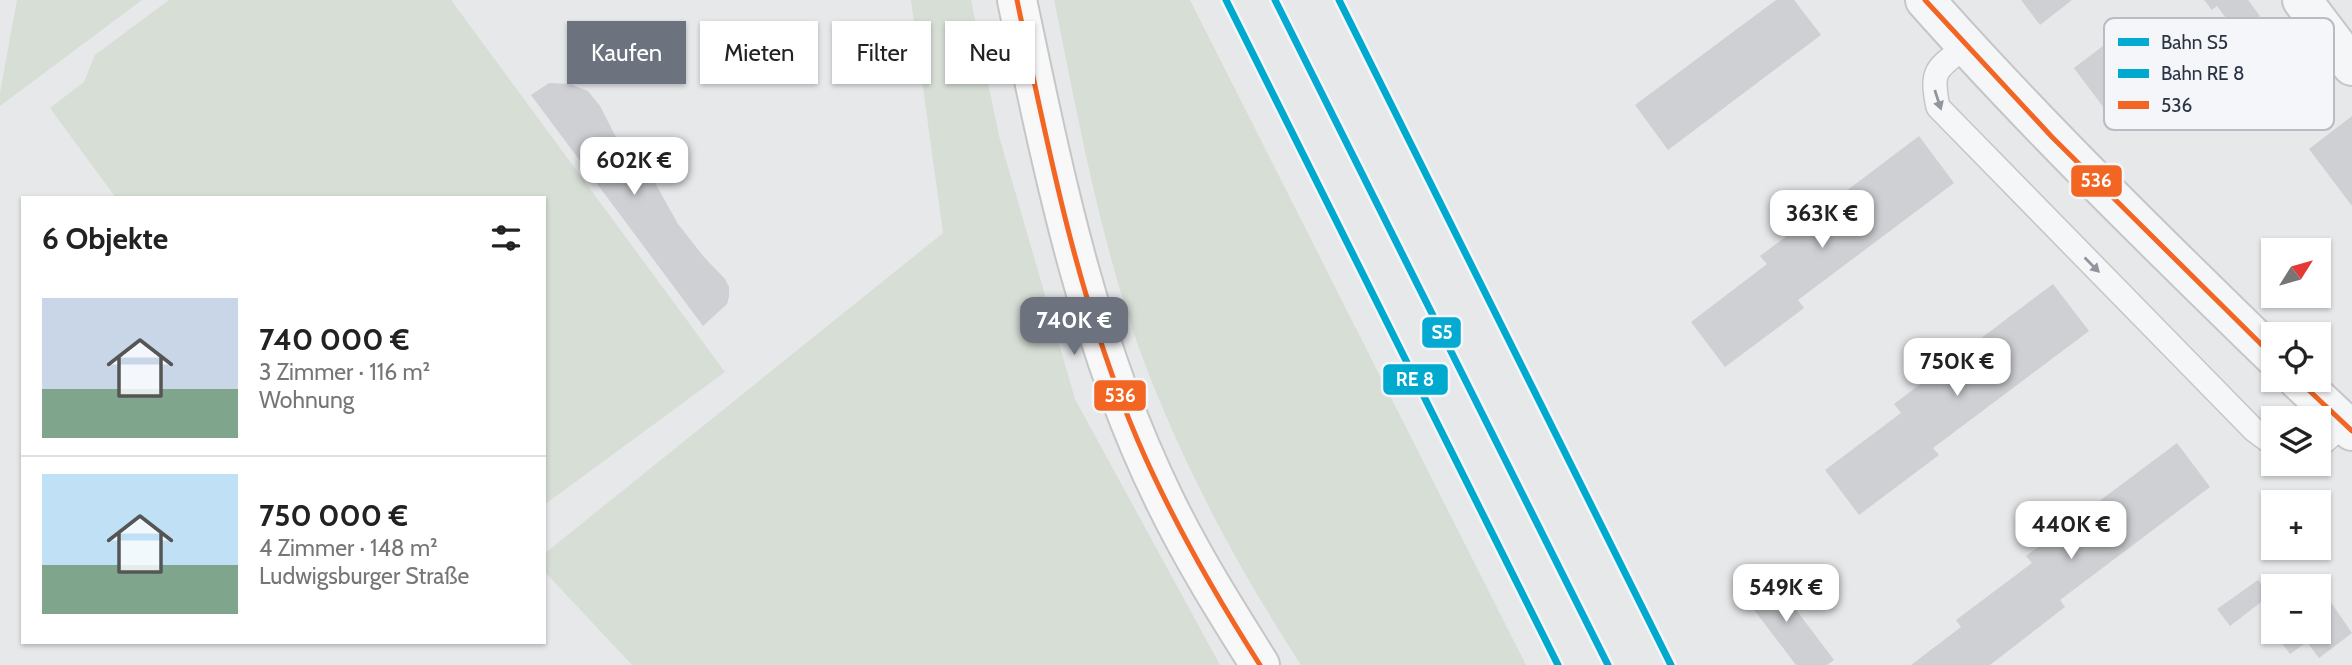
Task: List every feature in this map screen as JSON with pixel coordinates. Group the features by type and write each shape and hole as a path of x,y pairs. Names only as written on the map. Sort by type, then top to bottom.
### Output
{"main road":[{"path":"1017,0 1051,163 1097,333 1163,498 1202,572 1260,665"}],"street":[{"path":"1924,0 2132,219 2261,344"},
{"path":"2302,0 2316,18"},
{"path":"2334,42 2352,66"},
{"path":"2307,392 2338,434"}],"lane":[{"path":"1966,46 1940,67 1933,82 1938,107 2261,435"}],"shaded area":[{"path":"17,0 142,0 0,106"},
{"path":"169,0 451,0 725,372 546,504 546,196 115,196 50,108 84,82 95,55"},
{"path":"911,0 971,0 975,21 945,21 945,84 988,84 999,136 1075,399 1220,665 632,665 546,573 546,552 943,233 923,84 931,84 931,21 914,21"},
{"path":"1054,0 1190,0 1526,665 1301,665 1243,570 1208,505 1161,404 1142,355 1110,256 1097,205"}],"building":[{"path":"1776,0 1794,0 1821,35 1668,150 1635,105"},
{"path":"2021,0 2072,0 2040,25"},
{"path":"2204,0 2248,0 2260,16 2226,18 2217,6 2212,10"},
{"path":"2104,45 2104,108 2074,68"},
{"path":"549,83 570,84 588,91 600,106 619,143 654,181 678,224 729,287 727,304 703,326 531,95"},
{"path":"2352,116 2352,206 2309,149"},
{"path":"1919,136 1954,183 1798,300 1804,308 1725,367 1691,322 1767,264 1760,256"},
{"path":"2053,284 2089,331 1933,448 1939,455 1859,515 1825,470 1901,413 1894,404"},
{"path":"2177,443 2210,487 2060,600 2065,607 1990,665 1911,665 1961,627 1956,620 2032,563 2026,556"},
{"path":"1769,574 1834,660 1827,665 1796,665 1742,594"},
{"path":"2258,580 2261,584 2261,602 2230,626 2217,609"},
{"path":"2331,602 2352,633 2319,658 2308,644 2331,644"},
{"path":"2282,644 2304,644 2290,654"}],"rail line":[{"name":"S5","path":"1275,0 1608,665"}],"transit line":[{"name":"536","path":"1017,0 1067,224 1098,334 1117,388 1138,441 1179,528 1260,665"},
{"path":"1226,0 1558,665"},
{"path":"1339,0 1671,665"},
{"name":"536","path":"1925,0 2052,137 2261,344"},
{"name":"536","path":"2311,392 2352,431"}]}
